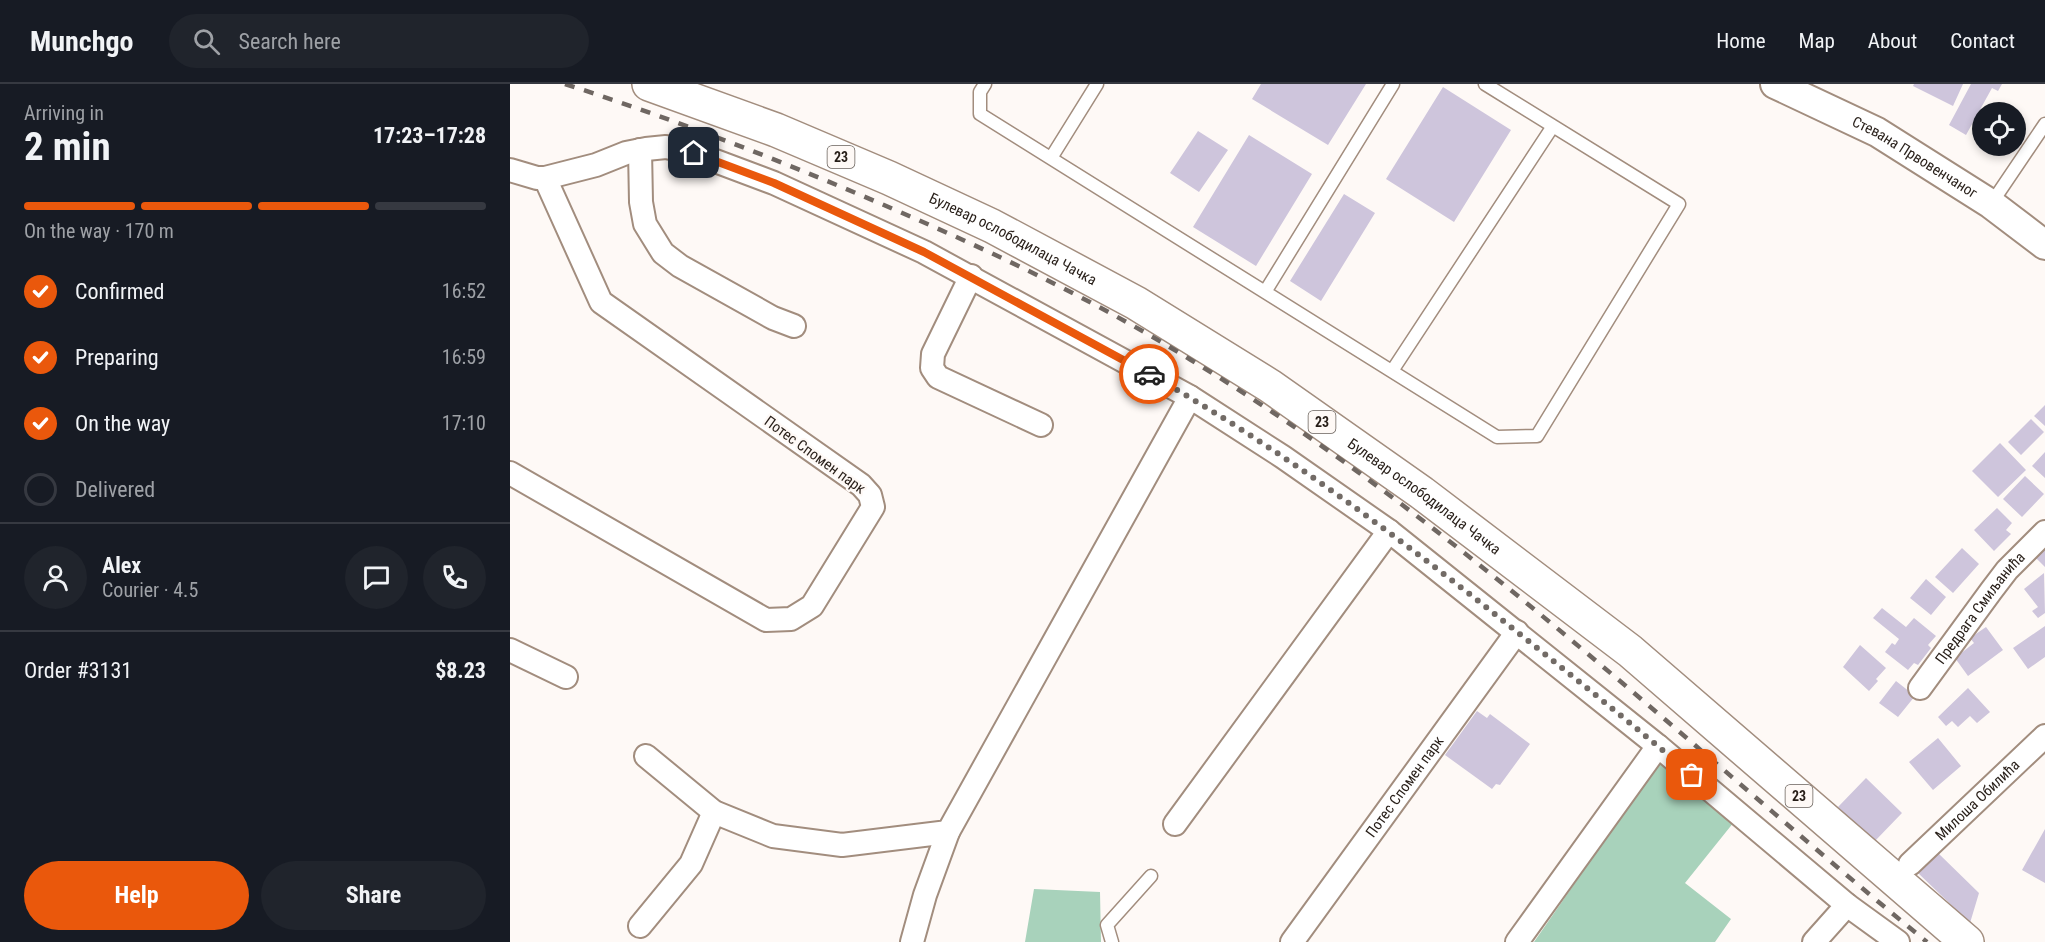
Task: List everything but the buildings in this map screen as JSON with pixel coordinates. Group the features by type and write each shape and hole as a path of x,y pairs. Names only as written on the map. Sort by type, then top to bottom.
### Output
{"main road":[{"name":"Булевар ослободилаца Чачка","path":"649,84 776,130 890,178 992,226 1136,303 1270,386 1422,493 1630,651 1967,942"}],"street":[{"name":"Стевана Првовенчаног","path":"1775,84 1877,132 1991,204 2045,245"},
{"path":"510,170 544,178 596,165 640,150 666,147 694,153 774,183 924,252 1190,397 1283,457 1389,531 1658,746 1847,905 1898,942"},
{"path":"640,150 645,224 663,253 680,266 773,318 794,326"},
{"name":"Потес Спомен парк","path":"510,473 766,620 791,619 812,606 873,507 870,495 861,485 601,302 544,178"},
{"path":"971,276 933,354 932,368 938,377 1041,425"},
{"path":"912,942 925,895 948,832 1190,397"},
{"path":"1175,824 1389,531"},
{"name":"Предрага Смиљанића","path":"1920,688 2002,577 2045,532"},
{"name":"Потес Спомен парк","path":"1292,942 1517,632"},
{"path":"510,650 566,677"},
{"name":"Милоша Обилића","path":"1910,864 2044,739"},
{"path":"1517,942 1658,746"},
{"path":"646,756 714,812 773,836 842,845 948,832"},
{"path":"640,926 691,864 714,812"},
{"path":"1814,942 1847,905"}],"lane":[{"path":"985,84 980,92 980,114 1497,437 1537,436 1678,204 1485,84"},
{"path":"1051,158 1097,84"},
{"path":"1265,292 1393,84"},
{"path":"1991,204 2045,124"},
{"path":"1392,371 1553,126"},
{"path":"1112,942 1107,925 1151,876"}],"green space":[{"path":"1655,760 1734,822 1685,883 1731,919 1715,942 1534,942 1584,870"},
{"path":"1034,889 1100,892 1101,942 1025,942"}],"railway":[{"path":"565,84 730,142 931,226 1082,298 1191,360 1290,424 1385,492 1478,564 1569,638 1927,942"}],"way so far":[{"path":"1149,374 1190,397 1283,457 1389,531 1692,775"}],"route":[{"path":"694,153 774,183 924,252 1149,374"}]}
